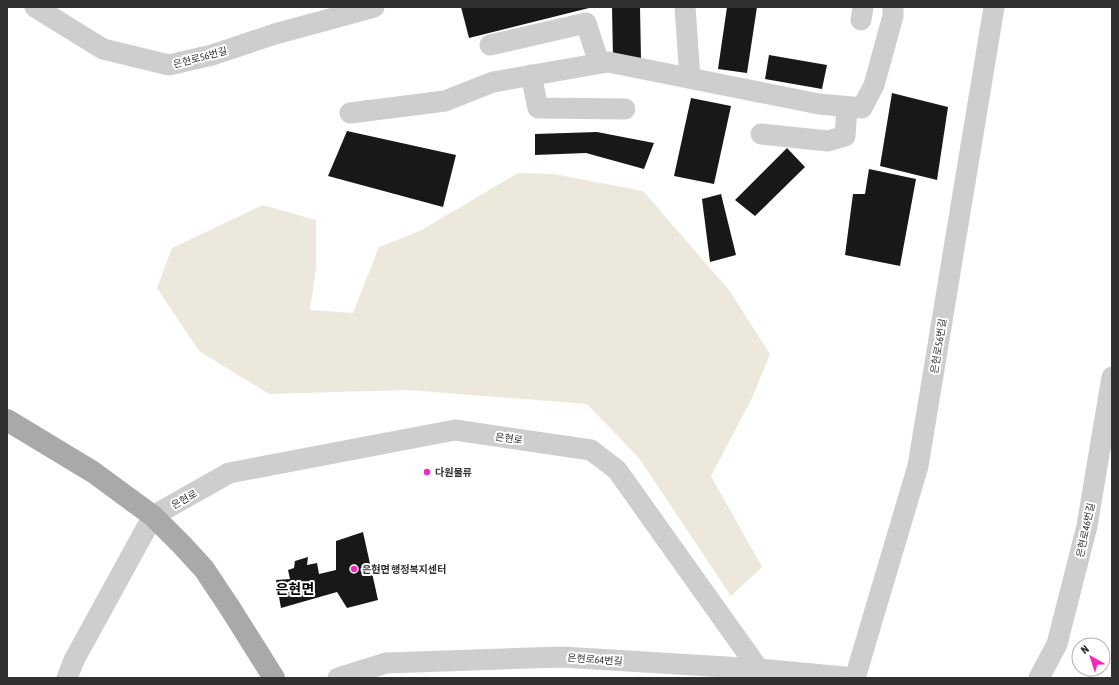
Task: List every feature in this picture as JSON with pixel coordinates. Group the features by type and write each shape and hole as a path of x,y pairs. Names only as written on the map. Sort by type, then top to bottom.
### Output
{"main road":[{"path":"7,420 93,472 153,516 182,544 204,569 274,678"}],"street":[{"name":"은현로56번길","path":"35,7 103,50 169,65 212,55 275,34 374,7"},
{"path":"685,7 690,78"},
{"path":"350,113 445,101 493,82 608,62 819,104 862,108 873,86 894,16 893,7"},
{"name":"은현로56번길","path":"855,678 918,466 994,7"},
{"path":"490,45 586,23 600,63"},
{"path":"531,75 538,108 625,109"},
{"path":"761,134 828,141 844,136 847,107"},
{"name":"은현로46번길","path":"1039,678 1057,644 1087,526 1112,377"},
{"name":"은현로","path":"153,516 229,473 454,430 591,450 617,470 762,674"},
{"path":"67,678 74,660 153,516"},
{"name":"은현로64번길","path":"338,678 386,663 562,657 762,674 855,678"}],"shaded area":[{"path":"518,173 554,174 643,191 729,290 770,354 753,396 711,476 762,567 731,596 639,458 587,404 407,390 269,394 199,351 157,288 172,248 263,205 316,220 316,268 310,310 353,313 379,247 420,231"}],"building":[{"path":"461,7 589,7 589,8 469,38"},
{"path":"612,7 640,7 641,59 613,59"},
{"path":"727,7 757,7 747,73 718,69"},
{"path":"769,55 827,65 822,89 765,79"},
{"path":"892,93 948,107 937,180 880,166"},
{"path":"691,98 731,106 714,184 674,176"},
{"path":"347,131 456,155 443,207 328,176"},
{"path":"597,132 654,143 644,169 586,153 535,155 535,134"},
{"path":"787,148 805,167 755,216 735,200"},
{"path":"869,169 916,179 900,266 845,255 853,194 865,194"},
{"path":"721,194 736,255 710,262 702,199"},
{"name":"은현면 행정복지센터","path":"363,532 378,600 347,608 337,592 281,608 276,580 290,579 288,570 294,568 295,561 308,557 307,565 317,563 319,574 336,570 336,541"}],"place":[{"name":"다원물류","path":"427,472"},
{"name":"은현면 행정복지센터","path":"354,569"}],"district":[{"name":"은현면","path":"295,589"}]}
